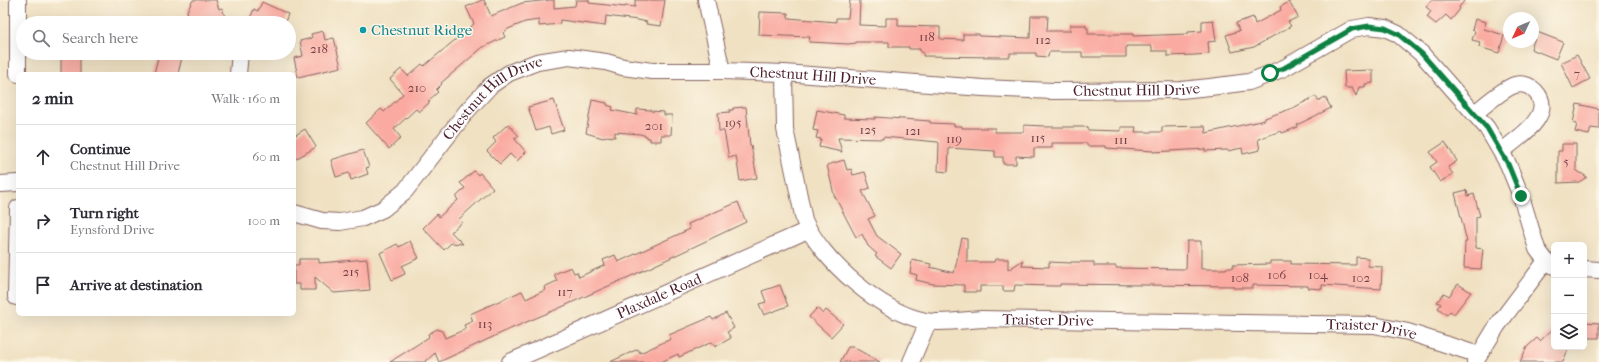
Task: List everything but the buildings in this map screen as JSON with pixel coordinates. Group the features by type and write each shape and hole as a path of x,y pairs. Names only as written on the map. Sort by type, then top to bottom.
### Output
{"street":[{"path":"18,0 18,16"},
{"path":"706,0 722,71"},
{"name":"Chestnut Hill Drive","path":"296,214 322,221 340,222 363,218 383,209 405,191 467,111 490,86 509,73 537,62 569,57 606,62 623,67 652,71 784,73 983,88 1054,91 1181,90 1249,82 1284,68 1352,29 1369,26 1385,28 1398,34 1422,54 1475,113"},
{"path":"18,60 18,72"},
{"path":"238,72 239,60"},
{"name":"Traister Drive","path":"784,73 785,129 804,220 808,230 843,273 865,291 906,316 928,322 982,319 1374,325 1408,332 1477,359"},
{"path":"1477,359 1497,326 1550,263 1537,249 1521,196 1502,151 1475,113 1515,85 1525,84 1538,94 1542,102 1542,109 1537,119 1528,130 1502,151"},
{"path":"0,184 16,183"},
{"name":"Plaxdale Road","path":"510,362 808,230"},
{"path":"1587,269 1599,270"},
{"path":"911,362 928,322"}],"place":[{"name":"Chestnut Ridge","path":"363,30"}],"route":[{"path":"1270,73 1284,68 1352,29 1369,26 1385,28 1398,34 1422,54 1487,128 1502,151 1521,196"}]}
